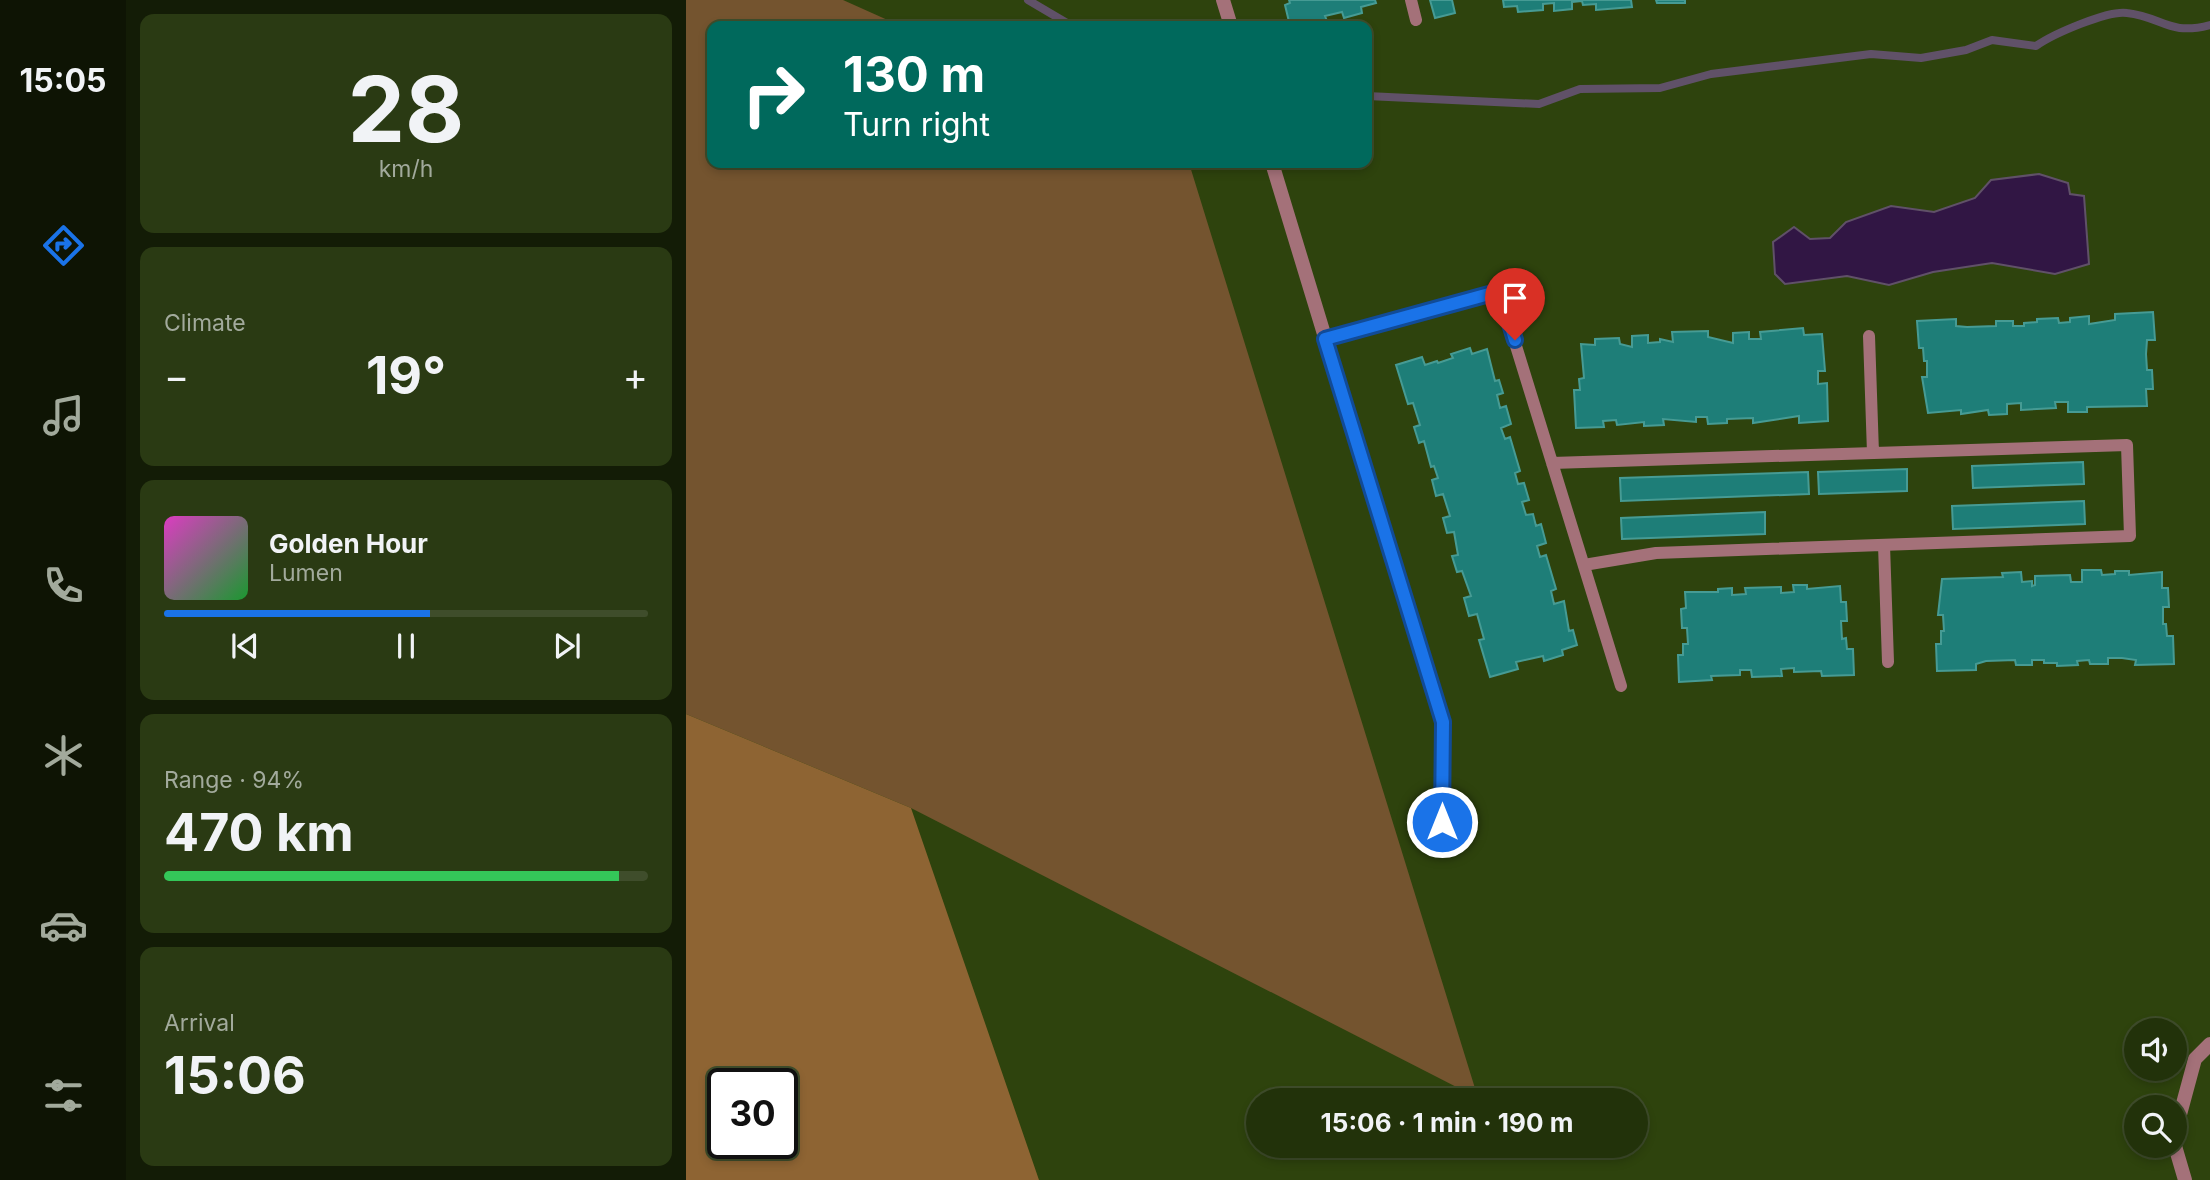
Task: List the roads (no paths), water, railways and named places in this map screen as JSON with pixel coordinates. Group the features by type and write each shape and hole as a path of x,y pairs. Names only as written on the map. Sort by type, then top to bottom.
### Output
{"street":[{"path":"1223,0 1229,21"},
{"path":"1274,168 1443,722 1442,822"},
{"path":"2185,1095 2195,1059 2210,1044"},
{"path":"2179,1158 2185,1180"}],"lane":[{"path":"1411,0 1416,20"},
{"path":"1325,339 1500,291 1621,686"},
{"path":"1869,336 1873,453"},
{"path":"1552,463 2127,445 2130,536 1656,554 1584,565"},
{"path":"1884,545 1888,663"}],"waterway":[{"path":"1028,0 1064,21"},
{"path":"1372,96 1539,104 1580,89 1660,88 1711,74 1871,54 1921,58 1966,50 1992,40 2036,46 2081,24 2118,13 2139,15 2175,27 2196,28 2210,25"}]}
